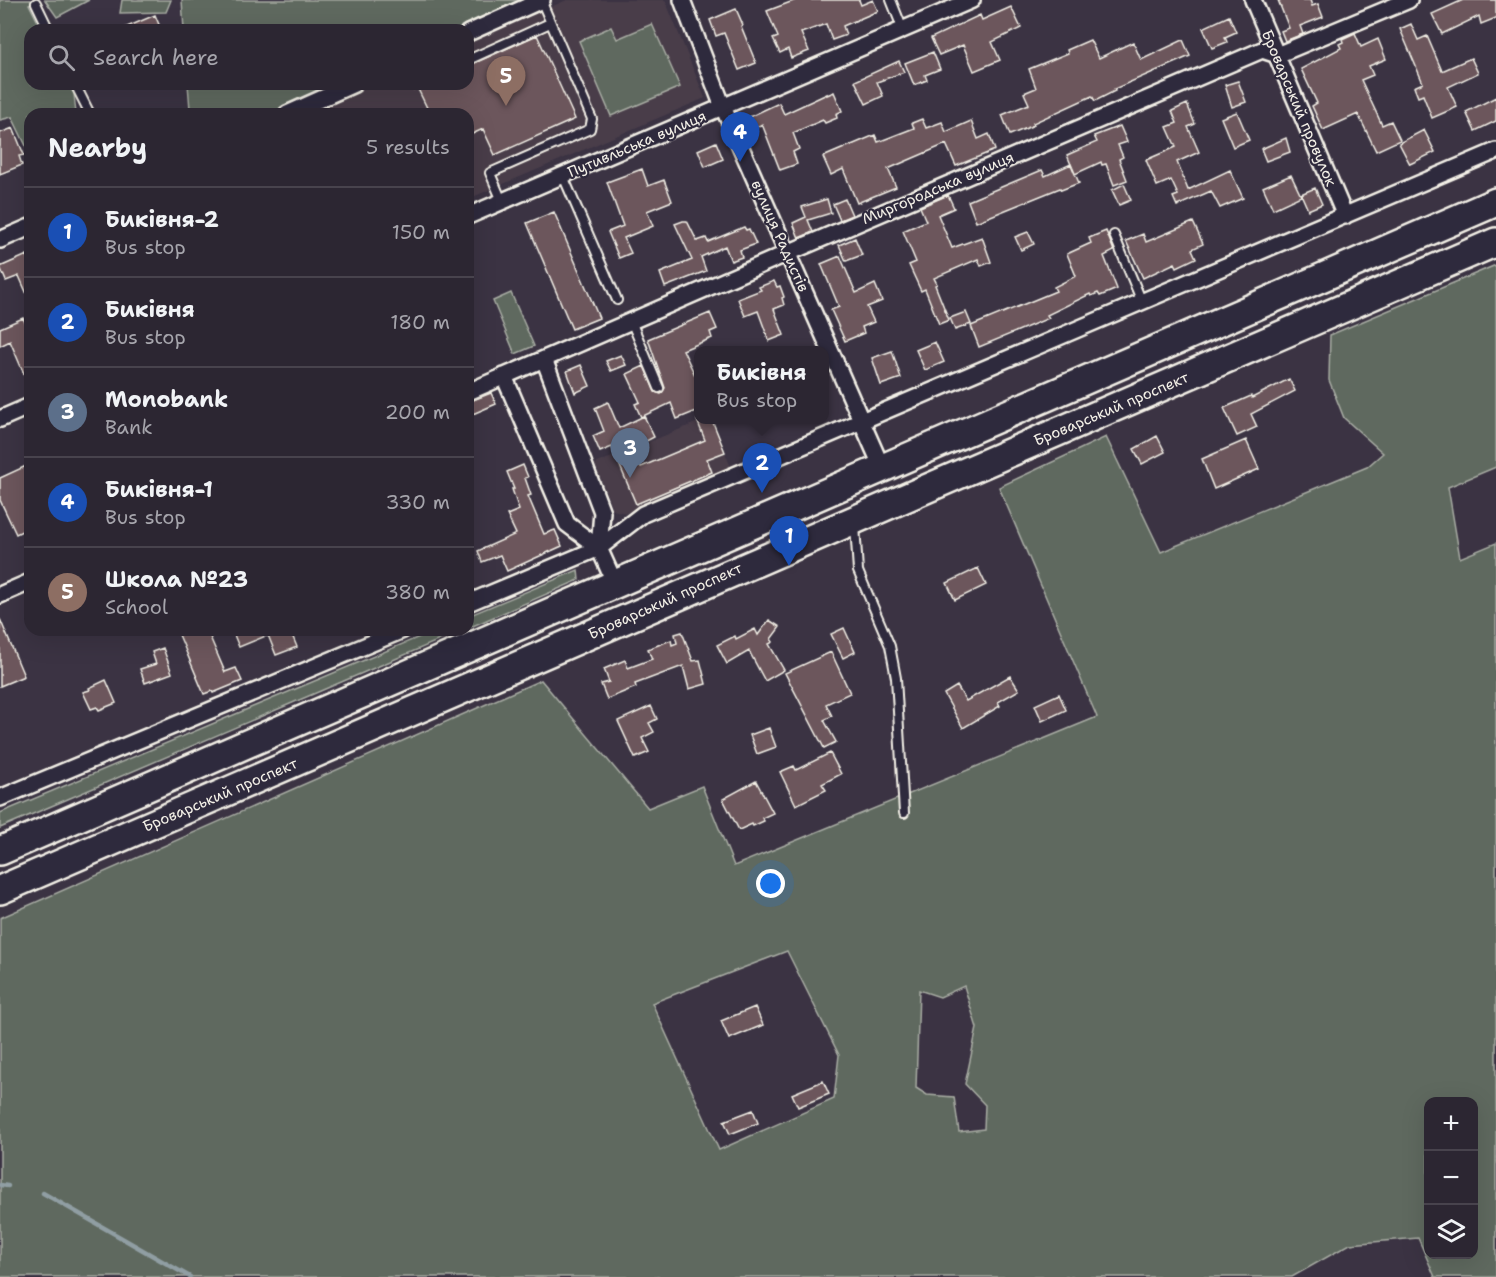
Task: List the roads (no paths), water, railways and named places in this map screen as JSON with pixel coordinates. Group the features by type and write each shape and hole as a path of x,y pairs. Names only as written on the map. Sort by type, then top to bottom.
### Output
{"highway":[{"path":"0,851 616,586 1496,202"},
{"name":"Броварський проспект","path":"0,890 1496,242"}],"street":[{"path":"474,30 541,0"},
{"name":"вулиця Радистів","path":"682,0 723,107 883,470"},
{"name":"Путивльська вулиця","path":"474,213 972,0"},
{"name":"Броварський провулок","path":"1253,0 1345,216"},
{"name":"Миргородська вулиця","path":"474,389 1262,50 1277,56 1409,0"},
{"path":"300,108 341,90"},
{"path":"474,600 599,548 643,514 1496,150"},
{"path":"3,237 24,229"},
{"path":"544,359 602,512 599,548 616,586"},
{"path":"504,376 567,524 599,548"},
{"path":"0,419 24,409"},
{"path":"0,595 24,585"},
{"path":"0,798 389,636"}],"lane":[{"path":"502,201 490,173 590,129 592,119 541,0"},
{"path":"891,0 903,30"},
{"path":"36,3 46,24"},
{"path":"474,57 550,23"},
{"path":"78,90 87,108"},
{"path":"563,176 617,300"},
{"path":"1114,235 1142,302"},
{"path":"631,321 659,388"},
{"path":"854,520 858,571 890,646 896,678 904,813"}],"waterway":[{"path":"0,1185 8,1186"},
{"path":"43,1193 190,1277"}],"place":[{"name":"Школа №23","path":"506,106"},
{"name":"Бикiвня-1","path":"740,162"},
{"name":"Monobank","path":"630,478"},
{"name":"Бикiвня","path":"762,493"},
{"name":"Бикiвня-2","path":"789,566"}]}
